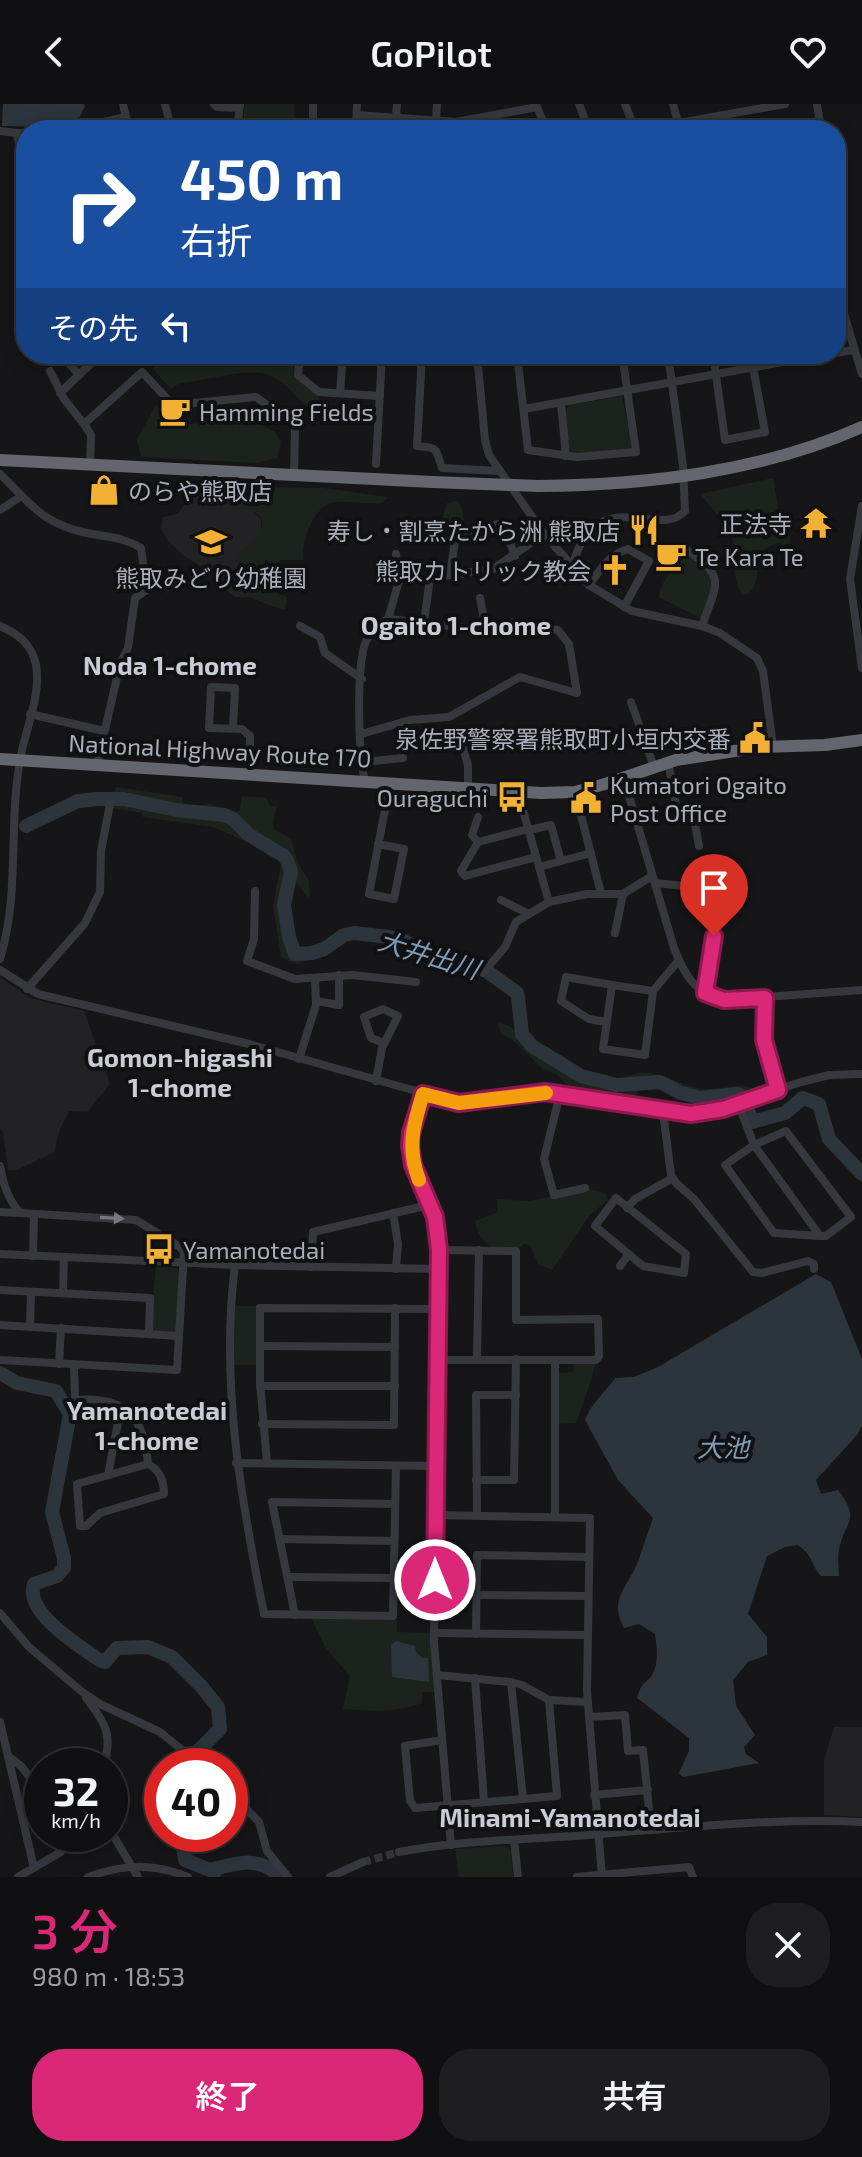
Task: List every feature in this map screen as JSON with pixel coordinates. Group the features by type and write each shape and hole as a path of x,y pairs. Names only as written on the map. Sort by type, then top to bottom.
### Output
{"highway":[{"path":"0,460 538,486 618,483 683,476 767,459 860,428"},
{"path":"0,471 170,470"},
{"name":"National Highway Route 170","path":"0,759 468,787 518,793 575,792 624,779 668,762 773,746 825,745 862,740"}],"street":[{"path":"123,104 127,120"},
{"path":"214,104 217,107 240,106"},
{"path":"357,104 357,120"},
{"path":"396,118 397,104"},
{"path":"357,115 436,120 437,104"},
{"path":"493,104 497,115"},
{"path":"709,120 785,104"},
{"path":"478,120 537,106"},
{"path":"115,120 126,117"},
{"path":"846,324 862,374"},
{"path":"846,351 853,350"},
{"path":"70,364 79,375"},
{"path":"60,393 91,364"},
{"path":"299,364 298,375 319,392 380,396"},
{"path":"340,393 342,364"},
{"path":"376,464 382,364"},
{"path":"422,364 417,446 438,451 442,468 500,471"},
{"path":"478,364 489,455 544,534 589,585 624,607 649,616 702,626 749,650 761,664 773,746"},
{"path":"519,364 528,450 566,456 636,452 624,364"},
{"path":"572,567 583,538 596,525 626,517 680,517 685,511 669,364"},
{"path":"714,364 725,440 765,432 753,367"},
{"path":"524,409 770,364"},
{"path":"50,371 60,393 91,435 90,465"},
{"path":"84,424 142,372 173,405 256,397 295,425 294,476"},
{"path":"561,403 566,456"},
{"path":"0,471 35,511 67,527 110,535 141,548 144,570 151,587 135,598 128,648 120,664 97,765"},
{"path":"0,510 20,497"},
{"path":"862,506 850,579 862,668"},
{"path":"450,575 456,534 503,523 515,556"},
{"path":"424,622 430,578 493,569 544,534"},
{"path":"589,585 609,557 618,552 628,549 649,561 624,607"},
{"path":"687,550 710,567 715,577 716,585 702,626"},
{"path":"388,619 399,581 396,554"},
{"path":"480,598 485,625"},
{"path":"361,734 410,720 449,717 520,677 577,693 569,644 558,630 513,622 467,628 388,619 374,628 365,643 362,679 361,734 365,781"},
{"path":"0,626 21,637 30,648 37,676 15,793 9,922 0,959"},
{"path":"300,626 320,637 325,653 362,679"},
{"path":"233,728 235,688 211,687 209,728 242,729 250,736 250,775"},
{"path":"631,702 654,767"},
{"path":"30,714 104,731"},
{"path":"460,736 468,766 468,787"},
{"path":"362,762 403,758"},
{"path":"668,762 678,815 693,813 699,846"},
{"path":"624,779 678,961 691,981 705,993 724,1000 862,990"},
{"path":"378,844 404,849 394,899 369,894 378,844 390,783"},
{"path":"575,792 601,893"},
{"path":"518,793 549,902"},
{"path":"27,989 85,923 100,892 101,851 110,804"},
{"path":"478,817 472,835 478,842"},
{"path":"561,861 551,825 478,842 461,871 465,876 538,862 561,861 591,853"},
{"path":"473,968 485,970 505,947 516,922 549,902 587,894 623,894 654,880 709,888 714,936 705,993"},
{"path":"255,891 254,939 247,961 295,979 339,975 416,982"},
{"path":"615,933 623,894"},
{"path":"501,900 529,914"},
{"path":"612,985 603,1049 645,1055 653,991 678,961"},
{"path":"0,970 38,994 249,1044 459,1103 533,1093 560,1094 663,1112 706,1113 829,1075 862,1074"},
{"path":"316,1001 339,1005 339,975"},
{"path":"606,1022 589,1019 561,1001 566,977 653,991"},
{"path":"299,1059 316,1001 315,978"},
{"path":"765,998 764,1040 778,1090"},
{"path":"376,1081 384,1043 398,1016 383,1009 364,1017 371,1038 384,1043"},
{"path":"423,1094 410,1146 413,1165 438,1230 435,1633 451,1845"},
{"path":"560,1094 544,1159 554,1195 585,1188"},
{"path":"738,1103 754,1145 820,1236"},
{"path":"663,1112 673,1178 753,1272 762,1273 808,1261 814,1264 814,1269"},
{"path":"786,1131 851,1217 826,1236 774,1233 725,1165 754,1145 786,1131"},
{"path":"0,1166 12,1204 20,1213"},
{"path":"627,1208 635,1199 673,1178"},
{"path":"616,1198 627,1208 686,1254 684,1273 650,1269 595,1226 616,1198"},
{"path":"311,1267 313,1232 429,1205"},
{"path":"0,1212 136,1220 184,1252 177,1370 0,1360"},
{"path":"393,1213 398,1244 396,1269"},
{"path":"33,1256 34,1214"},
{"path":"436,1360 596,1360 599,1356 598,1319 516,1320 516,1251 439,1250"},
{"path":"477,1359 479,1250"},
{"path":"0,1254 235,1265 438,1269"},
{"path":"620,1266 629,1254"},
{"path":"63,1293 64,1257"},
{"path":"235,1265 230,1365 236,1463 264,1614 393,1616 396,1466"},
{"path":"0,1290 150,1298 149,1333"},
{"path":"30,1327 31,1292"},
{"path":"267,1463 260,1386 260,1308 437,1309"},
{"path":"262,1424 394,1425 395,1308"},
{"path":"0,1325 179,1336"},
{"path":"59,1364 61,1328"},
{"path":"260,1346 395,1347"},
{"path":"476,1480 514,1480 516,1359"},
{"path":"555,1360 555,1517"},
{"path":"74,1365 75,1400 102,1401 130,1412 143,1432 148,1464"},
{"path":"260,1386 395,1386"},
{"path":"477,1515 476,1395 516,1395"},
{"path":"108,1475 121,1407"},
{"path":"236,1463 436,1466"},
{"path":"148,1464 164,1481 164,1494 100,1513 86,1526 80,1526 77,1484 108,1475 148,1464"},
{"path":"295,1615 272,1502 395,1504"},
{"path":"435,1515 590,1518 587,1702 602,1876"},
{"path":"280,1539 394,1541"},
{"path":"476,1634 477,1555 589,1557"},
{"path":"288,1577 394,1578"},
{"path":"477,1595 587,1596"},
{"path":"0,1613 29,1647 81,1691 102,1705 160,1732 180,1748"},
{"path":"435,1633 587,1635"},
{"path":"437,1675 511,1682 549,1700 587,1702"},
{"path":"475,1678 484,1802"},
{"path":"511,1682 523,1799"},
{"path":"81,1691 104,1723 109,1748"},
{"path":"442,1740 405,1746 410,1801 415,1808 557,1796 549,1700"},
{"path":"589,1717 625,1715 628,1751 643,1750 651,1830"},
{"path":"0,1722 34,1868"},
{"path":"8,1755 24,1770"},
{"path":"594,1795 648,1790"},
{"path":"248,1811 259,1822 267,1851 288,1877"},
{"path":"399,1852 451,1845 797,1820 862,1822"},
{"path":"514,1840 518,1877"},
{"path":"18,1877 61,1852"},
{"path":"123,1852 138,1877"},
{"path":"330,1877 363,1862"},
{"path":"88,1877 131,1865 156,1867 188,1877"},
{"path":"577,1877 689,1867 693,1877"}],"shaded area":[{"path":"245,104 294,104 295,120 243,120"},
{"path":"158,364 294,364 293,375 319,396 318,407 309,409 283,384 265,374 222,376 178,384 171,389 153,369"},
{"path":"622,396 632,446 628,450 573,453 569,449 565,410 570,405"},
{"path":"156,404 168,424 249,418 275,432 281,442 277,458 257,463 141,457 137,440"},
{"path":"773,478 779,512 789,532 790,544 777,543 764,549 756,583 749,593 743,595 737,583 731,535 700,494"},
{"name":"熊取みどり幼稚園","path":"233,488 231,492 261,519 261,533 252,544 239,552 249,587 249,597 244,598 231,594 203,568 183,555 167,540 161,529 163,517 177,514 198,489"},
{"path":"233,488 324,488 388,497 382,503 328,504 310,525 303,560 281,560 276,569 266,559 256,580 266,589 287,597 285,609 249,597 244,570 238,563 239,552 258,534 262,523 255,513 236,502"},
{"path":"457,501 461,505 466,532 454,534 451,523 442,520 447,503"},
{"path":"688,552 706,566 714,584 703,619 659,596 667,577"},
{"path":"116,787 182,797 185,807 209,804 239,812 242,796 266,798 270,806 277,806 274,829 291,839 298,863 309,881 310,896 307,897 298,884 287,879 282,911 291,950 295,955 311,957 296,964 281,956 273,906 281,863 277,855 213,827 143,817 142,813 113,808 110,804"},
{"path":"0,977 30,998 84,1011 110,1084 87,1112 69,1111 54,1152 17,1170 8,1170 3,1132 0,1130"},
{"path":"498,1023 514,1029 551,1062 593,1081 616,1086 631,1075 647,1073 702,1088 748,1086 760,1092 707,1106 688,1101 657,1085 638,1090 634,1101 566,1084 557,1075 543,1069 512,1039 501,1034"},
{"path":"589,1189 605,1193 608,1200 589,1216 552,1270 538,1264 530,1245 491,1248 478,1233 475,1221 498,1212 497,1199 529,1201"},
{"path":"156,1267 174,1268 181,1272 179,1336 149,1333 150,1298"},
{"path":"232,1306 257,1306 260,1365 230,1365"},
{"path":"574,1360 596,1360 592,1378 576,1423 554,1424 555,1373 573,1372"},
{"path":"310,1615 393,1616 397,1621 397,1632 435,1633 438,1692 422,1692 422,1703 392,1710 343,1709 350,1676 325,1647"},
{"path":"834,1727 862,1727 862,1817 824,1815 824,1760"},
{"path":"506,1846 511,1852 513,1877 459,1877 455,1849"}],"water":[{"path":"3,104 85,106 80,117 72,120 16,120 16,126 2,126"},
{"name":"大池","path":"816,1274 831,1282 862,1359 862,1426 816,1480 821,1494 838,1490 849,1508 849,1521 838,1553 839,1576 821,1576 807,1553 798,1545 785,1547 767,1556 748,1614 767,1637 767,1655 748,1662 733,1680 736,1706 755,1735 744,1747 746,1754 759,1763 683,1777 679,1773 689,1751 689,1738 637,1698 656,1666 655,1634 639,1624 624,1628 618,1609 621,1594 638,1562 653,1518 618,1480 585,1420 615,1378 634,1377 658,1367"},
{"path":"396,1641 415,1646 422,1658 428,1658 429,1682 392,1677 391,1645"}],"waterway":[{"name":"大井出川","path":"26,826 78,801 98,799 124,799 176,810 224,815 233,819 249,835 284,856 288,862 291,872 284,905 295,954 324,949 344,935 354,933 402,940 435,958 481,967 517,993 522,1034 532,1046 581,1076 617,1085 660,1082 681,1093 700,1098 738,1094 742,1097"},
{"name":"大井出川","path":"746,1104 752,1122 785,1113 803,1098 819,1104 829,1139 862,1174"},
{"path":"0,1373 17,1383 56,1391 70,1414 52,1512 64,1568 57,1576 34,1584 33,1595 37,1606 55,1627 99,1660 105,1662 117,1648 148,1647 172,1657 218,1707 220,1729 201,1748"},
{"path":"185,1852 185,1860 215,1872"},
{"path":"211,1870 239,1863 256,1863 280,1877"}],"tunnel":[{"path":"363,1862 399,1852"}],"slow traffic":[{"path":"419,1180 410,1146 423,1094 459,1103 473,1103 546,1093"}],"place":[{"name":"Hamming Fields","path":"175,411"},
{"name":"のらや熊取店","path":"104,490"},
{"name":"正法寺","path":"816,523"},
{"name":"寿し・割烹たから洲 熊取店","path":"644,530"},
{"name":"熊取みどり幼稚園","path":"211,542"},
{"name":"Te Kara Te","path":"671,556"},
{"name":"熊取カトリック教会","path":"615,570"},
{"name":"泉佐野警察署熊取町小垣内交番","path":"755,738"},
{"name":"Ouraguchi","path":"512,797"},
{"name":"Kumatori Ogaito Post Office","path":"586,798"},
{"name":"Yamanotedai","path":"159,1249"}],"district":[{"name":"Ogaito 1-chome","path":"456,624"},
{"name":"Noda 1-chome","path":"170,664"},
{"name":"Gomon-higashi 1-chome","path":"180,1071"},
{"name":"Yamanotedai 1-chome","path":"147,1424"},
{"name":"Minami-Yamanotedai","path":"570,1816"}],"route":[{"path":"435,1580 438,1230 413,1165 410,1146 423,1094 459,1103 473,1103 545,1092 691,1114 723,1109 778,1090 764,1040 765,998 724,1000 705,993 714,936"}]}
